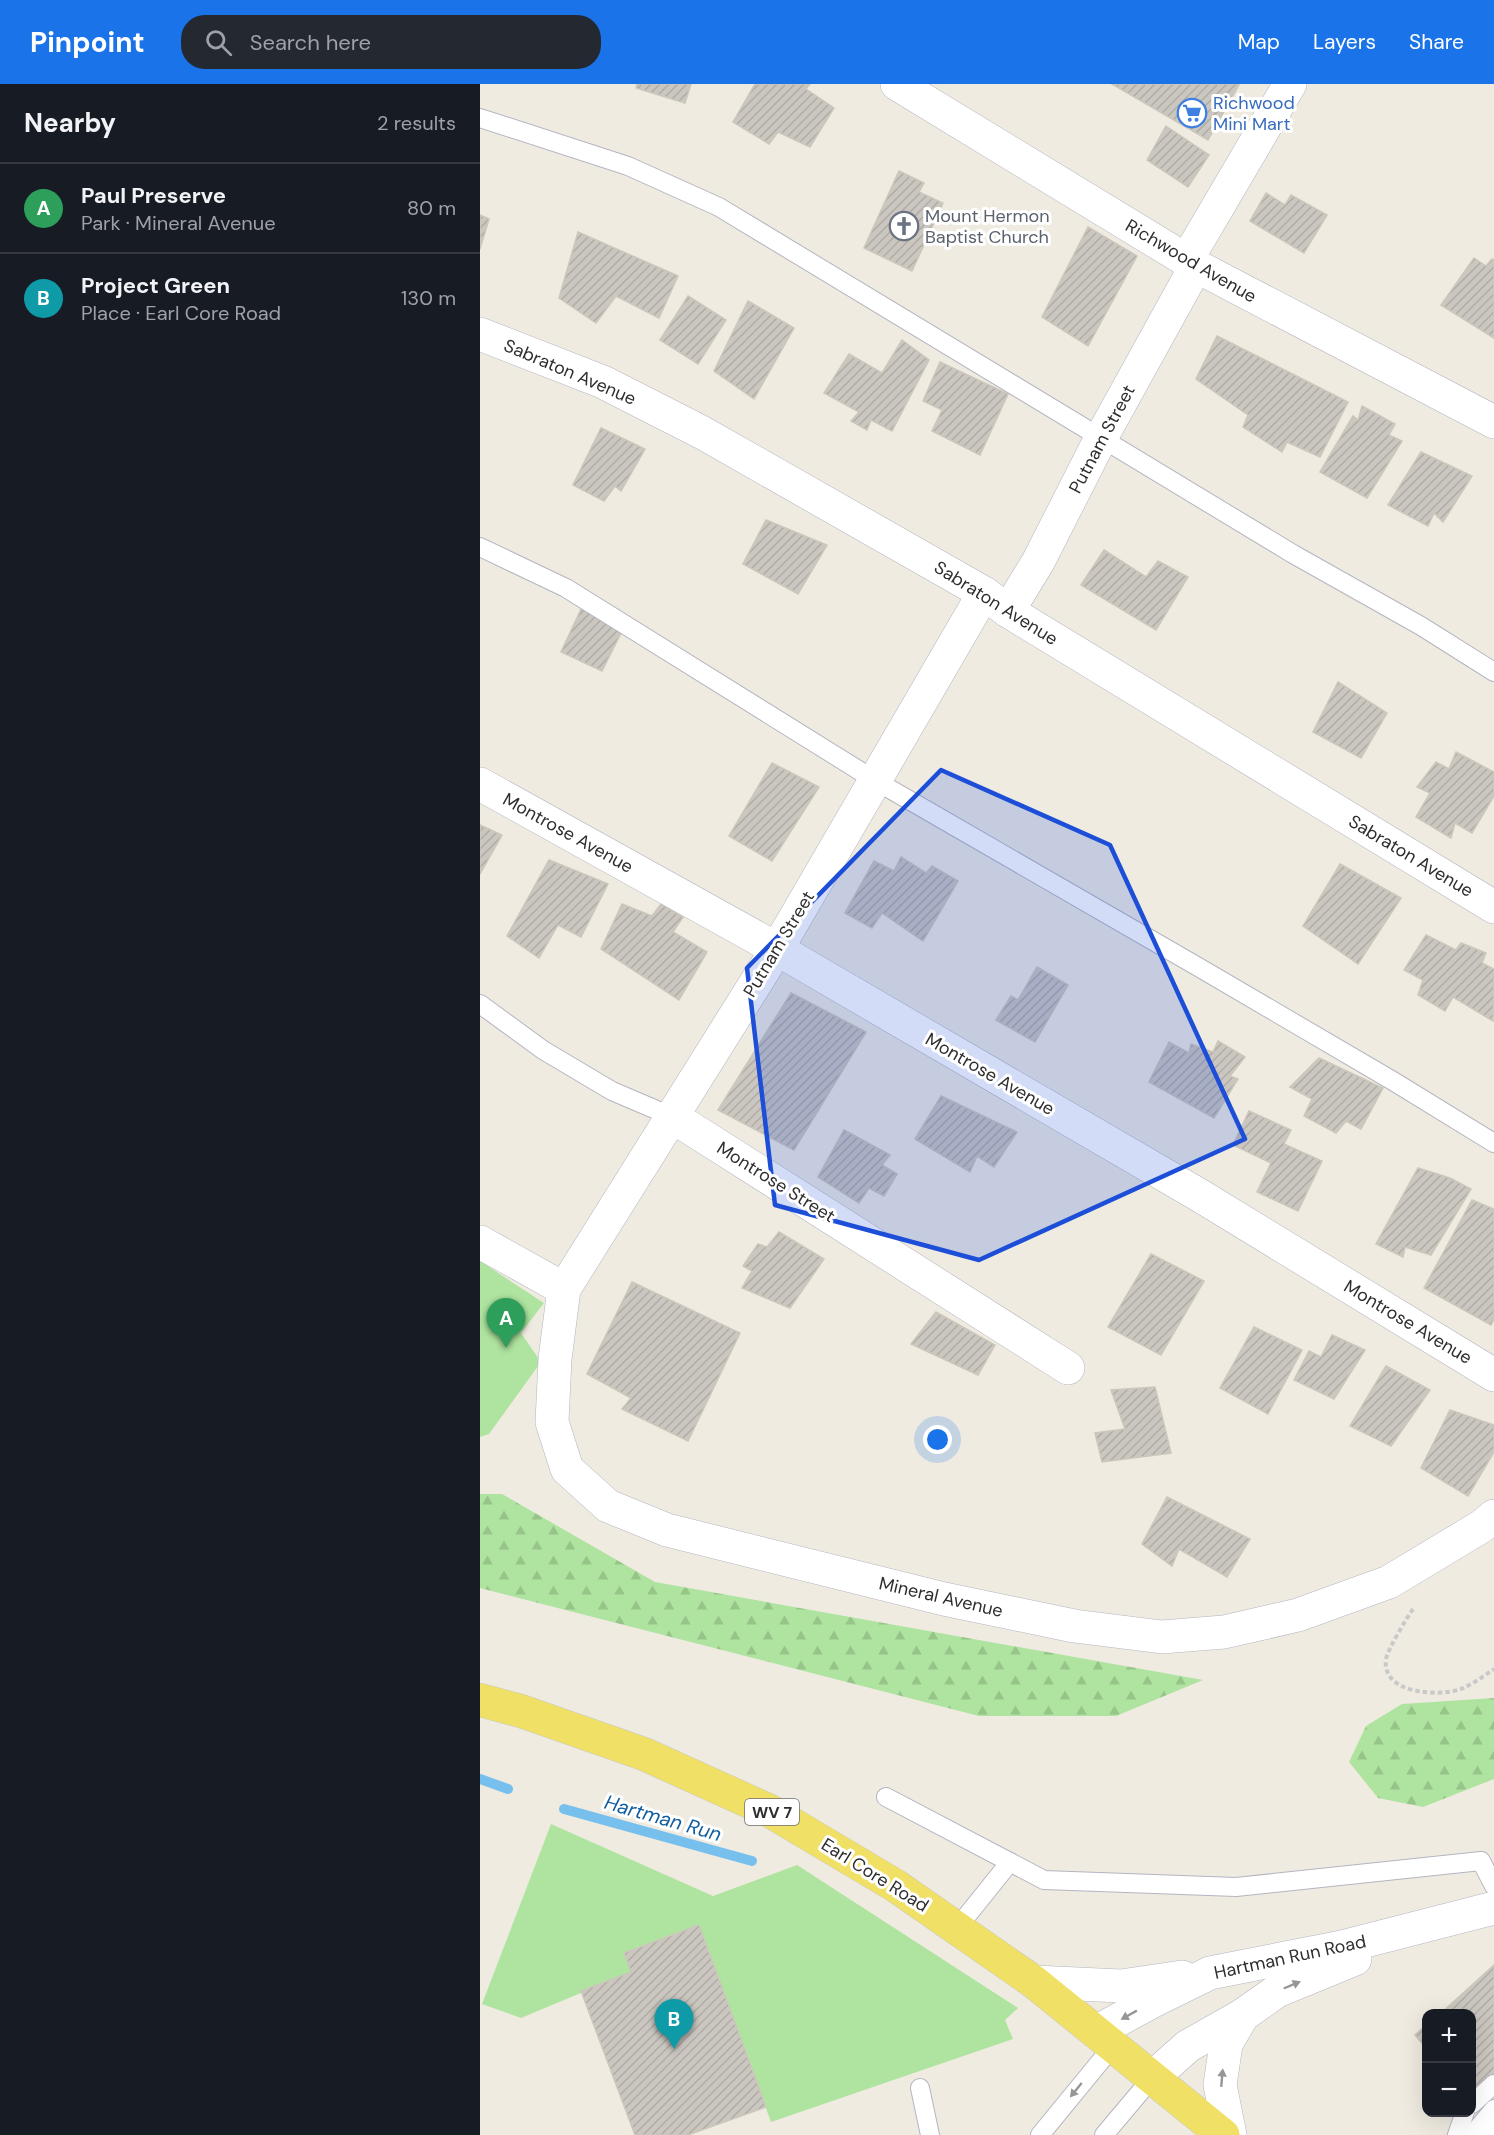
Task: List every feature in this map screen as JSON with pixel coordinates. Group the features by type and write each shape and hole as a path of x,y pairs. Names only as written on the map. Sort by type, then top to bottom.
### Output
{"main road":[{"name":"Earl Core Road","path":"480,1700 521,1711 644,1754 770,1811 896,1886 1034,1982 1224,2135"}],"street":[{"name":"Richwood Avenue","path":"897,84 1191,263 1494,422"},
{"name":"Putnam Street","path":"564,1289 777,949 876,781 996,602 1038,561 1191,263 1290,84"},
{"name":"Sabraton Avenue","path":"480,334 603,382 703,433 996,602 1494,907"},
{"name":"Montrose Avenue","path":"480,784 777,949 1199,1195 1494,1375"},
{"name":"Montrose Street","path":"673,1117 1068,1368"},
{"path":"480,1242 564,1289"},
{"name":"Mineral Avenue","path":"564,1289 555,1359 552,1422 567,1469 608,1506 667,1530 944,1599 1074,1626 1162,1637 1224,1632 1298,1615 1389,1582 1482,1526 1494,1515"},
{"name":"Hartman Run Road","path":"1105,2039 1153,2001 1210,1973 1342,1947 1494,1908"},
{"name":"Hartman Run Road","path":"1152,2078 1188,2046 1242,2015 1277,1991 1353,1960 1424,1927"},
{"path":"1034,1982 1121,1986 1210,1973"},
{"path":"1230,2135 1220,2085 1226,2044 1242,2015"}],"lane":[{"path":"480,118 628,166 719,207 1293,554 1422,626 1494,672"},
{"path":"480,547 566,588 876,781 1393,1081 1494,1143"},
{"name":"Montrose Street","path":"480,1004 543,1050 612,1091 673,1117"},
{"path":"886,1797 1044,1880 1236,1887 1480,1861 1494,1886"},
{"path":"957,1928 1010,1862"},
{"path":"1040,2135 1105,2039"},
{"path":"1104,2135 1152,2078"},
{"path":"1476,2100 1494,2084"},
{"path":"920,2088 930,2135"},
{"path":"1472,2135 1494,2109"},
{"path":"1457,2135 1463,2117"},
{"path":"1490,2135 1494,2132"}],"path":[{"path":"1420,1600 1406,1618 1386,1658 1387,1672 1393,1681 1408,1688 1428,1692 1447,1692 1463,1688 1494,1670"}],"highlighted area":[{"path":"941,770 1110,845 1245,1139 979,1260 775,1205 747,968"}],"green space":[{"path":"480,1261 544,1303 521,1333 541,1362 489,1434 480,1437"},
{"path":"480,1494 502,1494 655,1582 1203,1680 1116,1716 979,1716 480,1588"},
{"path":"1494,1698 1494,1779 1423,1807 1378,1798 1349,1762 1366,1726 1402,1704"},
{"path":"551,1824 713,1896 797,1865 1018,2008 1005,2020 1013,2039 771,2122 699,1925 624,1953 631,1972 521,2018 482,2004"}],"building":[{"path":"637,84 691,84 685,103 636,88"},
{"path":"755,84 810,84 806,89 834,108 810,147 778,132 769,144 733,122"},
{"name":"Richwood Mini Mart","path":"1112,84 1237,84 1239,85 1208,140"},
{"path":"1166,126 1209,155 1188,187 1147,160"},
{"name":"Mount Hermon Baptist Church","path":"899,171 924,183 919,192 943,203 912,271 864,248"},
{"path":"1266,193 1285,205 1291,195 1327,215 1304,253 1250,221"},
{"path":"480,215 489,219 480,249"},
{"path":"1088,227 1137,256 1088,346 1042,317"},
{"path":"578,232 678,276 659,318 616,296 596,323 559,298"},
{"path":"1474,258 1486,266 1492,259 1494,260 1494,338 1441,305"},
{"path":"688,296 726,320 698,364 660,340"},
{"path":"748,301 794,328 754,399 714,371"},
{"path":"1217,336 1348,402 1320,457 1287,442 1282,452 1243,427 1248,415 1196,379"},
{"path":"902,340 929,360 892,431 871,420 867,430 851,421 859,412 824,393 849,354 882,373"},
{"path":"940,362 1008,394 980,455 932,431 942,410 923,401"},
{"path":"1362,406 1395,424 1389,435 1402,441 1367,498 1320,472 1353,416 1358,420"},
{"path":"601,428 645,449 621,491 615,486 604,501 573,485"},
{"path":"1421,452 1472,476 1443,522 1434,513 1428,526 1388,505"},
{"path":"766,520 827,545 798,594 743,564"},
{"path":"1104,550 1146,577 1158,561 1188,577 1156,630 1081,585"},
{"path":"583,605 625,625 602,671 561,652"},
{"path":"1338,682 1387,713 1361,758 1313,732"},
{"path":"1456,752 1494,772 1494,796 1472,833 1455,823 1451,838 1416,817 1430,793 1417,787 1436,762 1449,769"},
{"path":"772,763 819,787 772,861 729,836"},
{"path":"480,825 502,835 480,874"},
{"path":"901,857 926,873 932,866 958,881 923,941 882,913 872,928 845,913 874,861 894,871"},
{"path":"549,860 608,884 581,937 558,925 539,958 507,936"},
{"path":"1340,864 1401,898 1358,964 1303,926"},
{"path":"622,904 652,916 661,904 683,917 673,932 707,952 679,1000 601,949"},
{"path":"1426,935 1456,950 1461,943 1486,953 1482,963 1494,969 1493,1021 1453,997 1445,1011 1418,995 1423,980 1404,970"},
{"path":"1037,967 1068,985 1035,1042 996,1020 1011,996 1018,1000"},
{"path":"791,993 866,1032 794,1150 718,1110"},
{"path":"1218,1041 1245,1057 1230,1076 1238,1079 1214,1118 1149,1082 1169,1042 1189,1053 1191,1044 1213,1052"},
{"path":"1319,1058 1383,1088 1361,1129 1346,1121 1336,1133 1304,1116 1312,1099 1290,1087"},
{"path":"941,1096 1017,1132 994,1167 977,1156 970,1172 915,1139"},
{"path":"1249,1111 1291,1130 1284,1144 1322,1161 1298,1211 1257,1192 1271,1163 1233,1145"},
{"path":"844,1130 890,1155 882,1165 897,1174 884,1196 869,1188 859,1203 818,1177"},
{"path":"1418,1168 1450,1178 1471,1189 1431,1255 1405,1247 1403,1257 1376,1244"},
{"path":"1472,1200 1494,1209 1494,1319 1491,1325 1424,1288"},
{"path":"779,1232 824,1259 790,1308 742,1288 752,1271 743,1266 758,1244 767,1247"},
{"path":"1151,1254 1204,1281 1161,1355 1108,1327"},
{"path":"632,1282 740,1333 688,1441 622,1409 631,1398 587,1374"},
{"path":"936,1312 995,1345 978,1375 911,1344"},
{"path":"1254,1327 1302,1350 1268,1414 1220,1388"},
{"path":"1332,1335 1365,1350 1334,1399 1294,1380 1309,1351 1321,1357"},
{"path":"1386,1366 1430,1390 1391,1446 1350,1426"},
{"path":"1155,1387 1171,1453 1102,1462 1095,1433 1125,1429 1111,1390"},
{"path":"1450,1410 1494,1425 1494,1452 1468,1496 1421,1468"},
{"path":"1167,1497 1250,1539 1227,1577 1179,1549 1172,1566 1142,1544"},
{"path":"699,1925 766,2107 688,2135 635,2135 581,1991 631,1972 624,1953"},
{"path":"1494,1965 1494,2075 1476,2091 1476,2009 1446,2009"},
{"path":"1422,2029 1422,2043 1415,2035"}],"waterway":[{"name":"Hartman Run","path":"480,1779 508,1789"},
{"name":"Hartman Run","path":"564,1809 752,1861"}],"place":[{"name":"Richwood Mini Mart","path":"1192,113"},
{"name":"Mount Hermon Baptist Church","path":"904,226"},
{"name":"Paul Preserve","path":"506,1348"},
{"name":"Project Green","path":"674,2049"}]}
